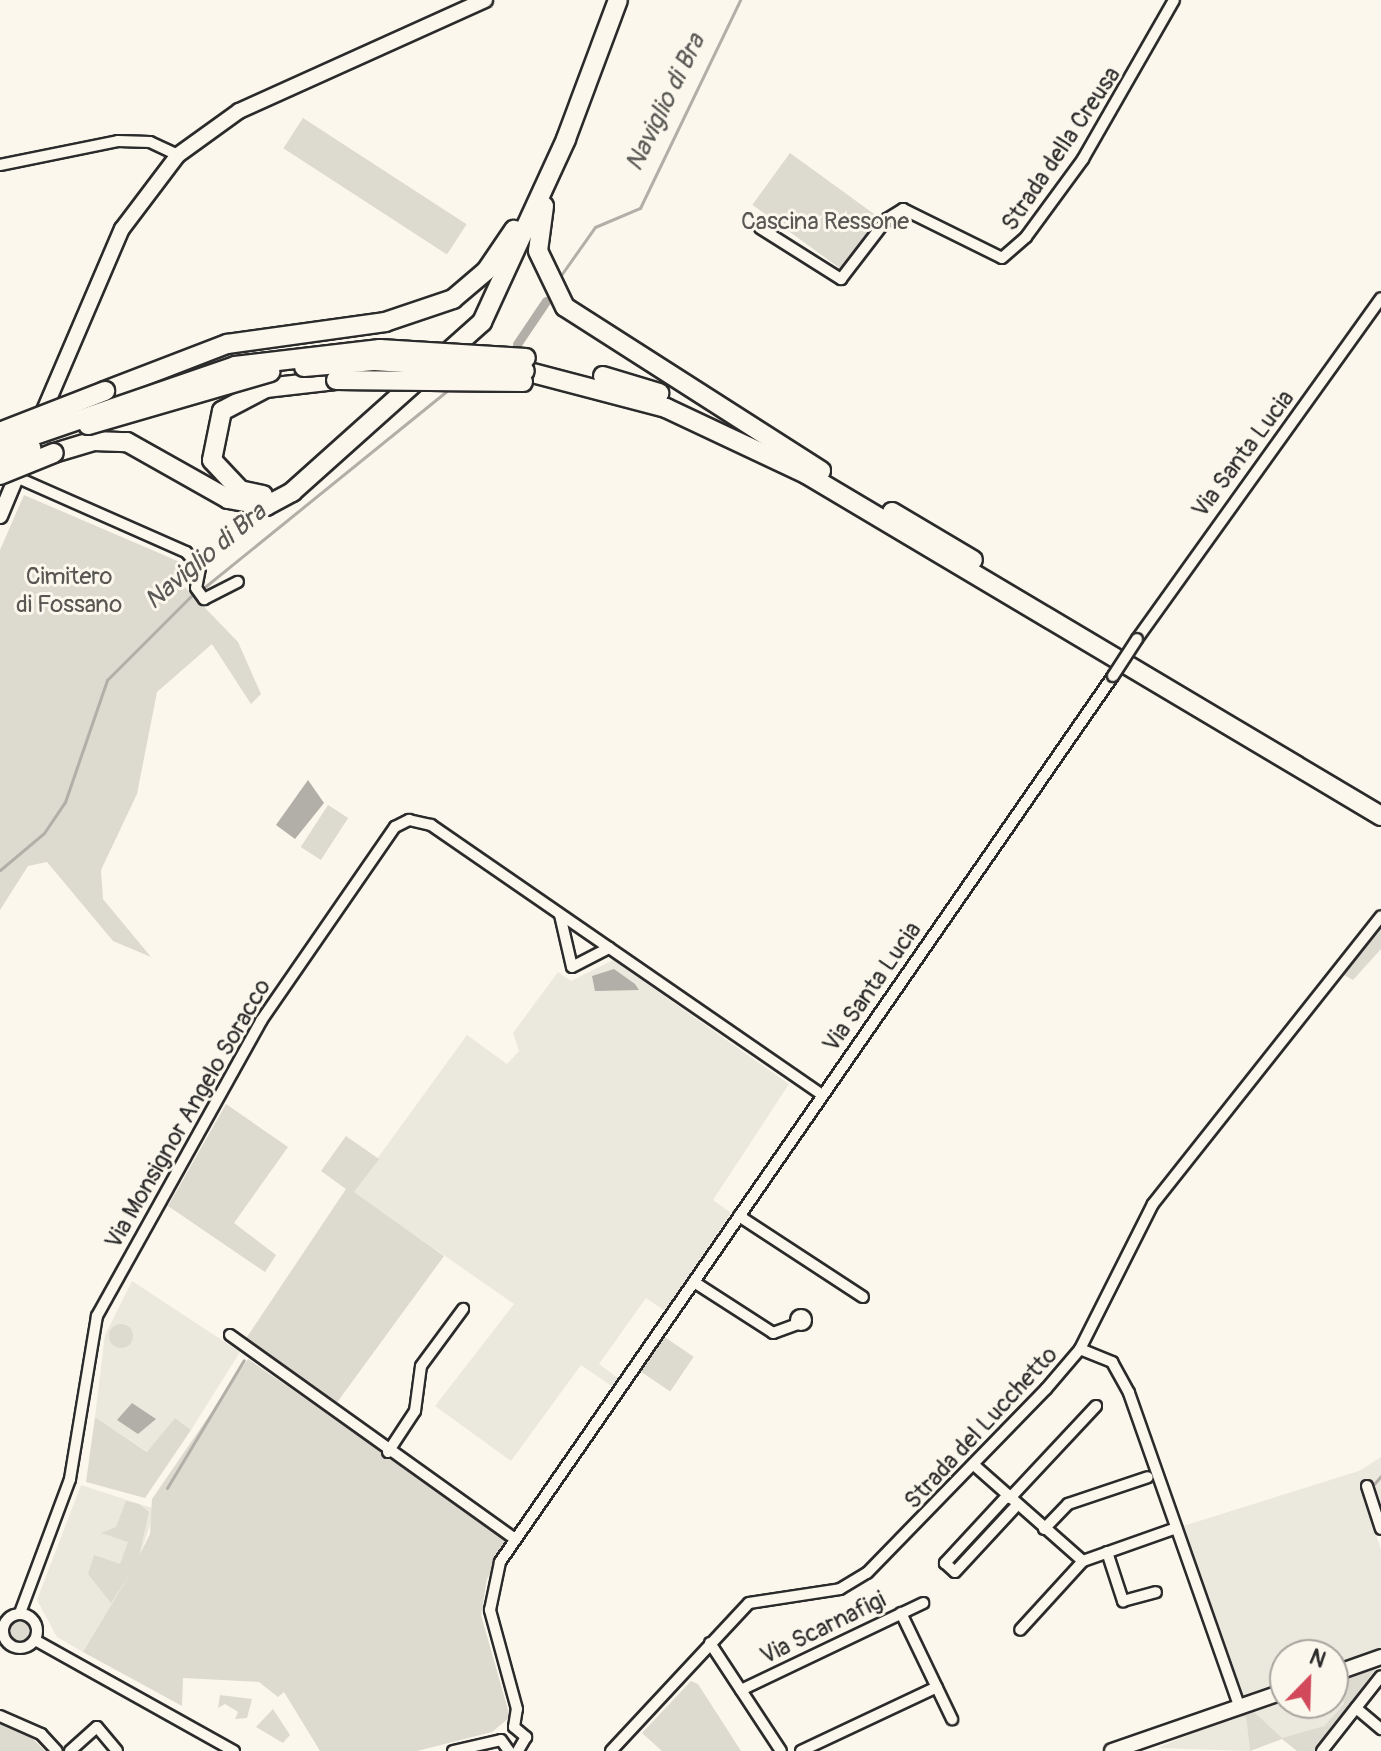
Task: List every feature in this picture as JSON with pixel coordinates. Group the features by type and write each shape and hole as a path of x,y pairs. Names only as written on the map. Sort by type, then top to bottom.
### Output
{"highway":[{"path":"610,0 561,137 538,225 552,290 821,471 1381,802"},
{"path":"8,476 54,453 94,441 127,442 228,499 266,506 316,472 482,322 528,221 618,0"},
{"path":"0,432 227,344 385,322 453,299 504,247 561,137"},
{"path":"0,447 235,366 380,349 525,370 668,396 821,471"},
{"path":"0,461 165,398 299,367 374,361 525,370 562,378 666,408 806,474 1381,816"},
{"path":"316,472 274,493 240,490 212,460 212,434 222,411 248,393 336,380 525,370"}],"main road":[{"path":"0,516 8,476 122,229 178,155 239,111 485,0"},
{"path":"1349,1668 1381,1657"},
{"path":"1112,1751 1269,1696"}],"street":[{"name":"Strada della Creusa","path":"760,228 841,279 887,219 903,209 1002,258 1026,237 1083,159 1174,0"},
{"path":"0,165 118,141 150,142 178,155"},
{"name":"Via Santa Lucia","path":"514,1727 517,1709 489,1600 514,1538 1137,639 1381,298"},
{"path":"8,476 186,552 200,568 196,588 204,599 238,582"},
{"name":"Via Monsignor Angelo Soracco","path":"20,1613 70,1479 97,1316 261,1021 384,839 402,822 431,825 821,1094"},
{"path":"560,915 572,967 609,948"},
{"name":"Strada del Lucchetto","path":"611,1751 710,1643 755,1600 840,1589 867,1573 974,1465 1080,1349 1153,1204 1381,916"},
{"path":"739,1216 863,1297"},
{"path":"694,1282 773,1333 798,1324"},
{"path":"388,1452 415,1411 421,1366 463,1309"},
{"path":"230,1335 353,1427 514,1538"},
{"path":"1080,1349 1105,1356 1118,1371 1239,1706"},
{"path":"1012,1499 945,1563 955,1572 1012,1499 1096,1406"},
{"path":"974,1465 1083,1561"},
{"path":"1044,1529 1068,1504 1148,1477"},
{"path":"1367,1486 1381,1529"},
{"path":"1020,1630 1083,1561 1176,1528"},
{"path":"1107,1552 1123,1601 1156,1592"},
{"name":"Via Scarnafigi","path":"741,1690 923,1603"},
{"path":"20,1613 33,1619 35,1640 23,1648 2,1639 4,1624 20,1613"},
{"path":"901,1613 952,1719"},
{"path":"35,1640 234,1751"},
{"path":"710,1643 781,1751"},
{"path":"1322,1751 1381,1676"},
{"path":"801,1751 937,1687"},
{"path":"1356,1708 1381,1729"},
{"path":"0,1716 41,1734 57,1751"},
{"path":"70,1751 97,1727 117,1751"},
{"path":"453,1751 501,1740 514,1727 525,1735 522,1750"},
{"path":"501,1740 509,1751"}],"shaded area":[{"path":"308,780 324,803 295,839 276,825"},
{"path":"613,960 789,1084 713,1200 731,1213 665,1311 646,1298 599,1364 618,1378 613,1387 581,1365 511,1461 435,1406 514,1304 353,1192 467,1035 507,1064 519,1051 513,1033 558,972 571,981"},
{"path":"614,969 639,990 595,991 592,976"},
{"path":"132,1281 240,1352 191,1430 175,1418 148,1452 95,1417 105,1335"},
{"path":"132,1403 156,1419 138,1434 117,1420"},
{"path":"1381,1457 1381,1521 1372,1524 1381,1549 1381,1652 1349,1663 1349,1639 1269,1639 1269,1689 1243,1698 1180,1527 1359,1471"},
{"path":"81,1485 155,1509 139,1559 83,1652 57,1637 37,1600"},
{"path":"1269,1704 1269,1719 1330,1719 1324,1726 1282,1739 1252,1710"},
{"path":"1235,1716 1246,1716 1250,1751 1157,1748"}],"green space":[{"path":"303,118 467,224 447,254 283,148"},
{"name":"Cascina Ressone","path":"790,153 881,219 843,271 752,205"},
{"name":"Cimitero di Fossano","path":"24,495 187,565 171,583 181,583 238,642 261,694 251,704 212,644 157,692 137,794 101,870 103,899 151,957 113,941 47,862 28,866 0,910 0,550"},
{"path":"328,805 348,818 321,860 301,847"},
{"path":"1381,927 1381,949 1353,980 1344,975"},
{"path":"226,1104 288,1147 234,1223 276,1255 265,1272 168,1206"},
{"path":"346,1136 379,1159 354,1192 444,1256 333,1408 243,1343 346,1189 321,1171"},
{"path":"121,1324 132,1331 133,1336 126,1347 121,1348 110,1341 109,1336 116,1325"},
{"path":"663,1336 694,1357 670,1392 640,1371"},
{"path":"248,1359 508,1539 487,1579 481,1615 510,1717 492,1732 417,1751 320,1751 284,1692 278,1697 259,1682 183,1678 182,1706 83,1652 131,1572 111,1603 88,1574 94,1555 120,1564 128,1542 101,1533 116,1527 126,1501 139,1504 149,1512 139,1556 150,1534 152,1499"},
{"path":"95,1417 147,1452 175,1418 191,1430 145,1498 86,1482"},
{"path":"20,1620 31,1631 20,1642 9,1631"},
{"path":"1376,1668 1349,1706 1349,1677"},
{"path":"691,1681 698,1684 741,1751 662,1751 642,1733"},
{"path":"220,1695 252,1699 247,1718 235,1719 238,1712 225,1704 218,1708"},
{"path":"273,1709 290,1735 283,1743 256,1727"},
{"path":"1252,1710 1282,1738 1324,1726 1330,1719 1340,1719 1317,1751 1297,1751 1282,1739 1250,1751 1246,1717 1235,1716"},
{"path":"0,1724 31,1737 45,1751 0,1751"}],"waterway":[{"name":"Naviglio di Bra","path":"559,278 595,227 640,208 740,0"},
{"name":"Naviglio di Bra","path":"517,344 546,301"},
{"name":"Naviglio di Bra","path":"509,349 517,344"},
{"path":"201,590 449,389"},
{"name":"Naviglio di Bra","path":"0,870 44,833 65,802 107,680 194,593"},
{"path":"167,1488 244,1360"},
{"path":"1374,1484 1381,1476"}]}
